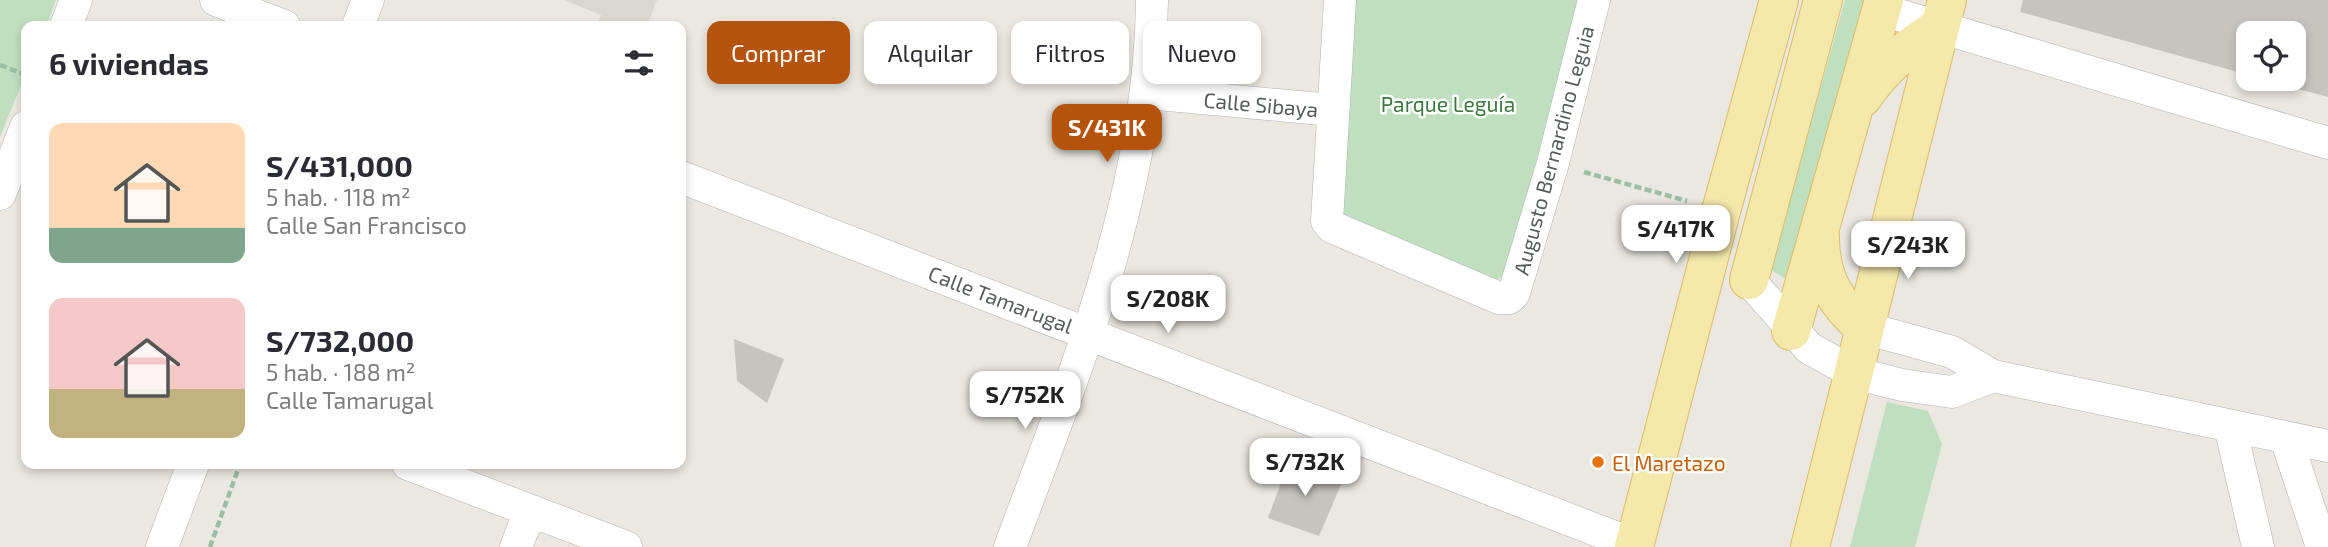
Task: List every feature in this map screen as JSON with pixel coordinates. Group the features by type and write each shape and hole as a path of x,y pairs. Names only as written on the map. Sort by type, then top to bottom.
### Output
{"main road":[{"path":"1749,280 1823,0"},
{"path":"1778,5 1797,98"},
{"path":"1634,546 1778,5"},
{"path":"1791,331 1883,5"},
{"path":"1854,111 1874,79 1943,14"},
{"path":"1810,547 1943,14"},
{"path":"1824,211 1820,239 1822,268 1833,295 1845,311 1866,328"}],"street":[{"path":"68,21 76,0"},
{"path":"216,0 271,21"},
{"path":"361,21 368,0"},
{"path":"1010,547 1090,333 1112,262 1147,93 1152,0"},
{"name":"Augusto Bernardino Leguia","path":"1340,0 1327,221 1332,227 1499,298 1509,298 1514,293 1553,163 1594,0"},
{"path":"1883,5 1943,14 2328,143"},
{"name":"Calle Sibaya","path":"1147,93 1332,110"},
{"path":"0,194 21,140"},
{"name":"Calle Tamarugal","path":"686,179 1090,333 1634,546"},
{"path":"1749,280 1791,331 1809,348 1854,373 1902,385 1952,392 1993,376"},
{"path":"1866,328 1952,352 1993,376 2328,446"},
{"path":"2230,426 2258,547"},
{"path":"2286,438 2322,547"},
{"path":"162,547 191,469"},
{"path":"421,469 626,547"},
{"path":"516,547 530,510"}],"path":[{"path":"0,65 21,73"},
{"path":"1553,163 1721,211"},
{"path":"210,547 238,469"}],"shaded area":[{"path":"564,0 657,0 649,21 599,21 601,15"}],"green space":[{"path":"0,0 56,0 48,21 21,21 21,85 0,137"},
{"name":"Parque Leguía","path":"1354,0 1583,0 1509,272 1496,280 1336,215"},
{"path":"1845,0 1866,0 1787,280 1770,269"},
{"path":"1887,402 1928,411 1942,444 1915,547 1850,547"}],"building":[{"path":"2023,0 2328,0 2328,97 2305,91 2306,21 2236,21 2236,71 2020,12"},
{"path":"734,339 784,359 767,403 737,381"},
{"path":"1289,461 1343,480 1319,536 1268,518"}],"place":[{"name":"El Maretazo","path":"1598,462"}]}
